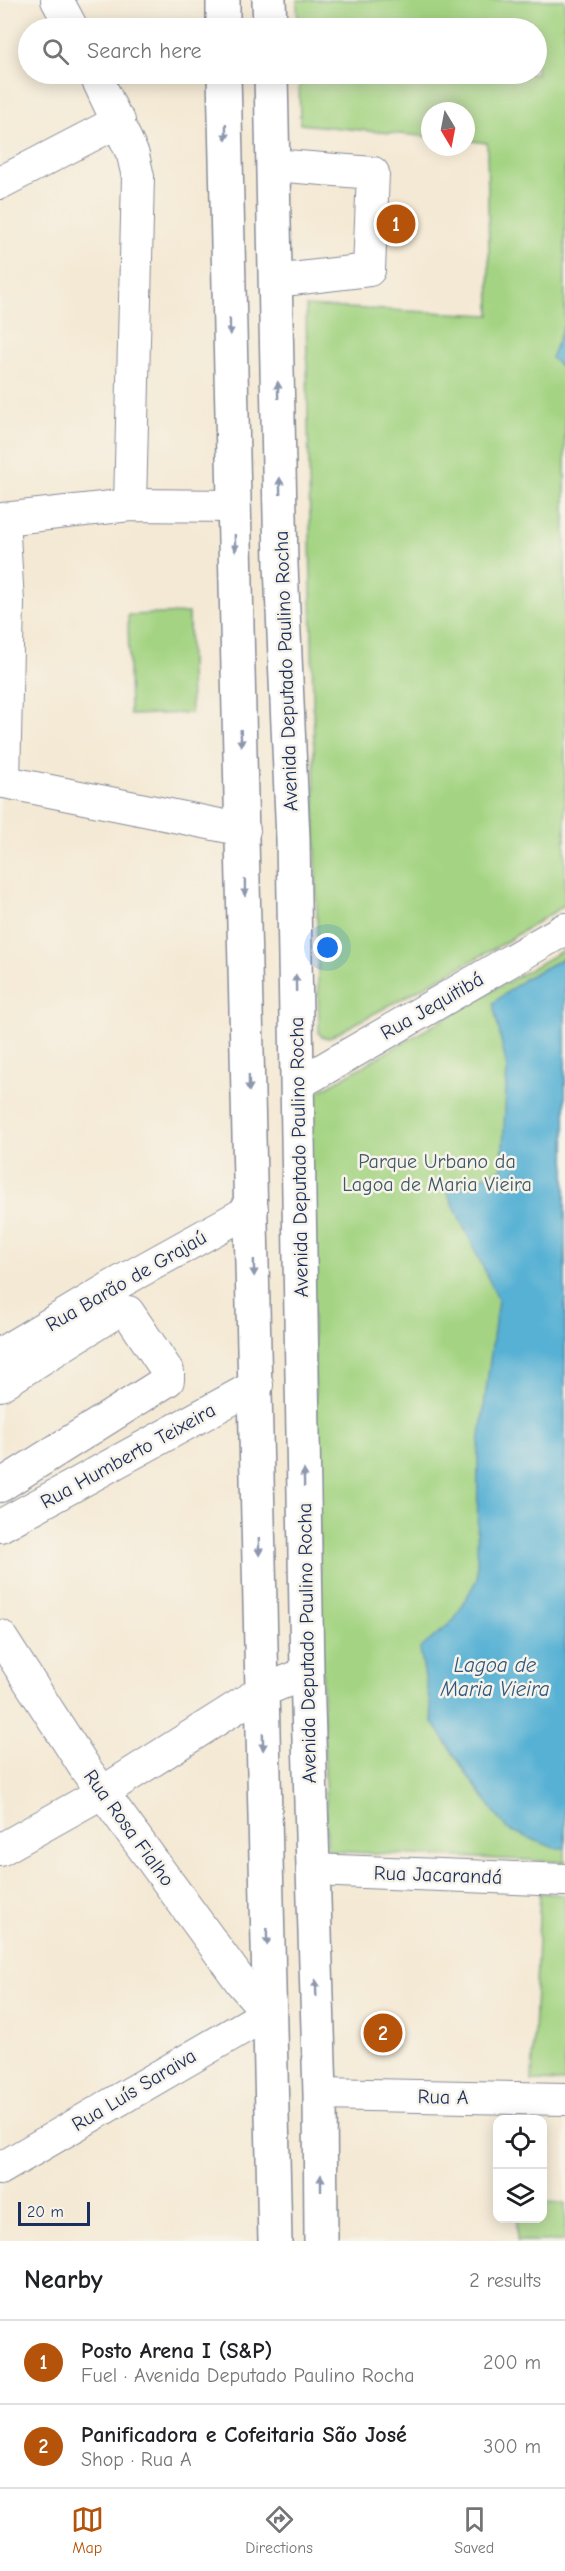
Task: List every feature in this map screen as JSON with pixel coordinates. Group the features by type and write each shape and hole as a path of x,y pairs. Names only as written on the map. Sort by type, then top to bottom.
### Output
{"main road":[{"path":"223,0 224,18"},
{"path":"269,0 270,18"},
{"path":"225,84 275,2241"},
{"name":"Avenida Deputado Paulino Rocha","path":"271,84 281,565 293,839 307,1673 320,2094 321,2241"},
{"path":"244,830 293,839"}],"street":[{"path":"57,0 67,18"},
{"path":"100,84 134,154 138,177 130,505"},
{"path":"0,183 120,121"},
{"path":"273,165 372,173 369,270 275,281"},
{"path":"234,506 130,505 1,519 8,602 2,782 244,830"},
{"name":"Rua Jequitibá","path":"298,1084 565,928"},
{"name":"Rua Barão de Grajaú","path":"0,1354 115,1285 252,1209"},
{"path":"0,1385 114,1313 128,1312 168,1372 168,1380 0,1486"},
{"name":"Rua Humberto Teixeira","path":"0,1526 256,1385"},
{"name":"Rua Rosa Fialho","path":"0,1636 103,1792 241,1982 268,2013"},
{"path":"0,1850 103,1792 262,1691 307,1673"},
{"name":"Rua Jacarandá","path":"312,1870 565,1880"},
{"name":"Rua Luís Saraiva","path":"0,2169 268,2013"},
{"name":"Rua A","path":"320,2094 565,2099"}],"green space":[{"path":"297,0 565,0 565,323 552,358 565,370 565,905 499,946 329,1038 322,1037 319,1033 306,306 490,315 487,143 475,141 475,102 421,102 421,136 300,124 299,84 547,84 547,18 298,18"},
{"path":"189,613 191,713 130,715 128,615"},
{"name":"Parque Urbano da Lagoa de Maria Vieira","path":"565,949 565,1862 327,1851 307,1106 318,1092"},
{"path":"540,1893 565,1895 565,2082 532,2081"},
{"path":"547,2202 565,2203 565,2241 517,2241 517,2223 547,2223"}],"water":[{"path":"565,323 565,370 551,358"},
{"name":"Lagoa de Maria Vieira","path":"565,957 565,1848 554,1848 507,1829 468,1776 433,1722 420,1649 454,1620 477,1579 478,1453 498,1299 447,1192 502,1169 507,1068 493,1003 526,978"}],"place":[{"name":"Posto Arena I (S&P)","path":"396,224"},
{"name":"Panificadora e Cofeitaria São José","path":"383,2033"}]}
